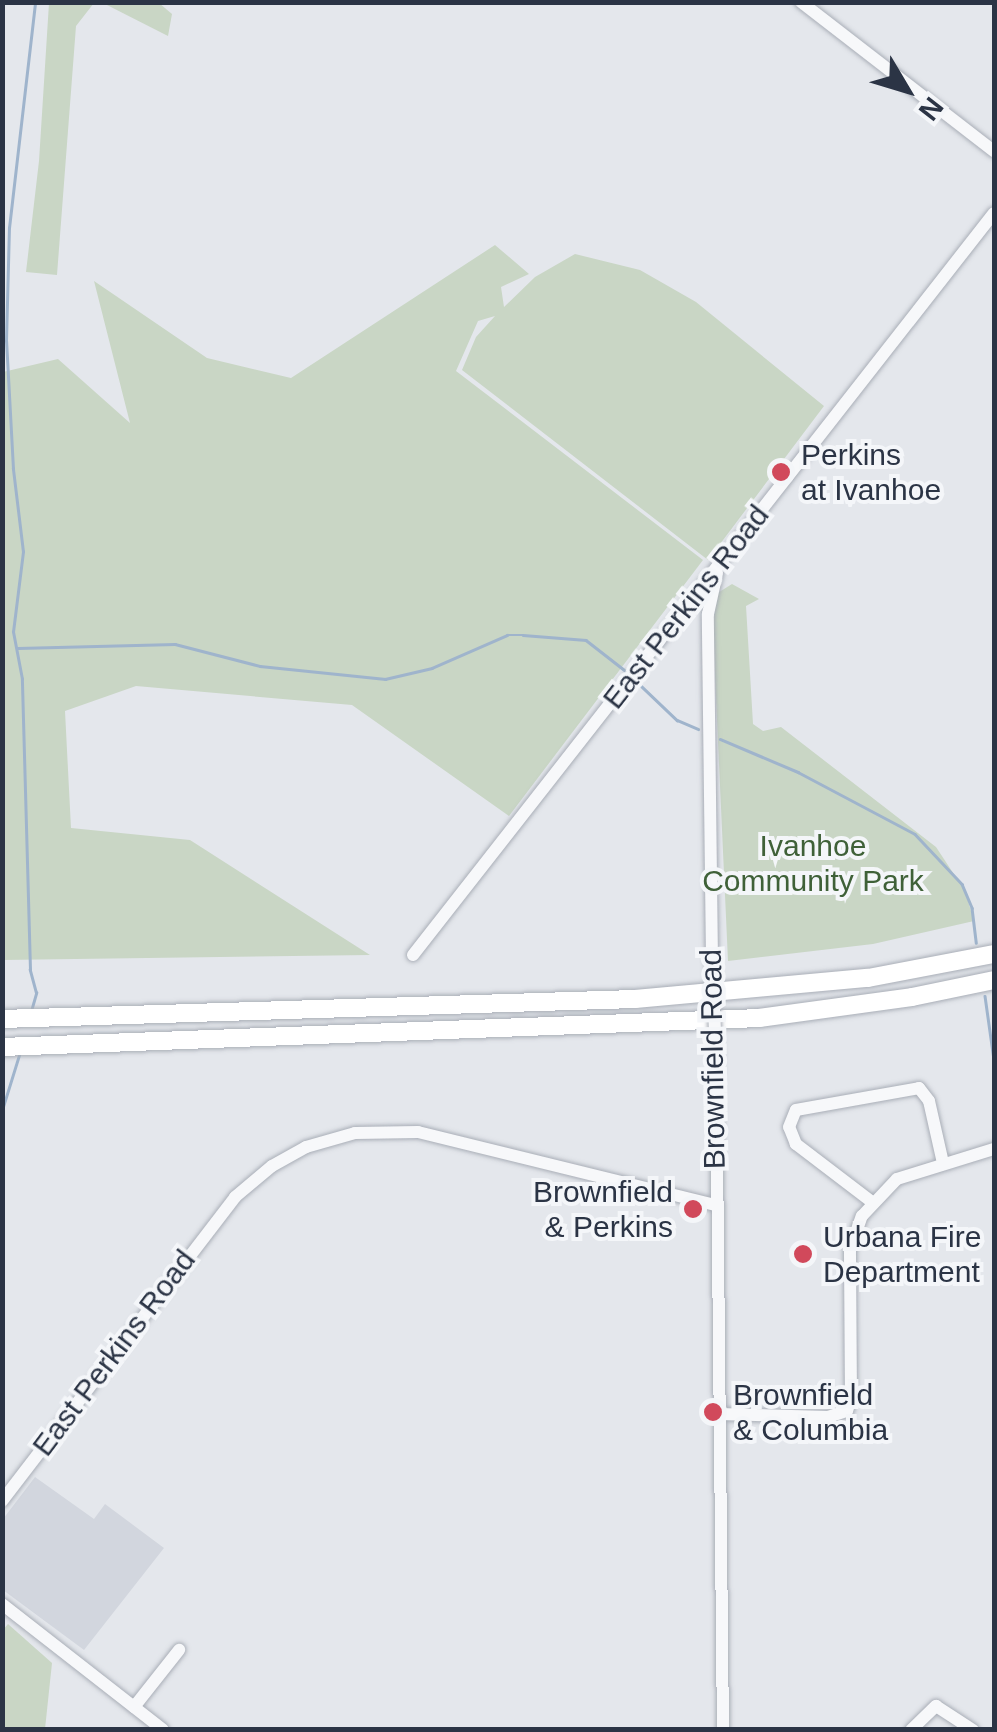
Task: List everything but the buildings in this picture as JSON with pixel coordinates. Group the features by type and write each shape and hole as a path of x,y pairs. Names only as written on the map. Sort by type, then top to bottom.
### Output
{"highway":[{"path":"2,1019 654,998 868,978 994,954"},
{"path":"2,1046 759,1018 912,997 994,980"}],"street":[{"path":"802,2 994,151"},
{"name":"East Perkins Road","path":"413,954 718,570 994,213"},
{"name":"Brownfield Road","path":"718,570 707,638 723,1730"},
{"path":"872,1202 791,1138 789,1127 796,1110 919,1088 929,1100 943,1162"},
{"name":"East Perkins Road","path":"2,1501 227,1207 272,1166 306,1147 355,1132 384,1130 446,1138 716,1205"},
{"path":"718,1414 828,1416 847,1411 852,1399 850,1250 856,1229 872,1202 897,1179 943,1162 994,1150"},
{"path":"2,1604 163,1730"},
{"path":"134,1706 179,1650"},
{"path":"911,1730 936,1706 973,1730"}],"shaded area":[{"path":"35,1477 94,1519 105,1504 164,1548 84,1650 3,1590 3,1519"}],"green space":[{"path":"49,3 94,3 76,26 57,275 26,272 39,161"},
{"path":"103,3 159,3 172,14 168,36"},
{"path":"495,245 529,274 501,287 504,307 535,277 575,254 640,270 696,302 824,406 708,560 462,370 476,337 495,316 478,321 456,371 703,560 509,816 352,705 136,686 65,711 71,828 190,840 370,955 3,960 3,372 58,359 130,423 94,281 207,358 291,378"},
{"name":"Ivanhoe Community Park","path":"732,584 759,599 746,606 753,724 763,731 781,727 936,847 965,891 974,921 873,944 728,961 713,632 716,594"},
{"path":"8,1624 52,1663 45,1729 3,1729 3,1630"}],"waterway":[{"path":"31,1011 36,993 30,970 22,679 13,632 23,552 13,469 6,341 9,228 35,2"},
{"path":"18,648 175,644 260,666 385,679 432,668 507,635 523,635 586,640 627,672"},
{"path":"636,681 677,720 698,729"},
{"path":"720,739 798,772 915,834 962,884 972,908 976,943"},
{"path":"985,996 994,1060"},
{"path":"2,1110 20,1052"}],"place":[{"name":"Perkins at Ivanhoe","path":"781,472"},
{"name":"Brownfield & Perkins","path":"693,1209"},
{"name":"Urbana Fire Department","path":"803,1254"},
{"name":"Brownfield & Columbia","path":"713,1412"}]}
